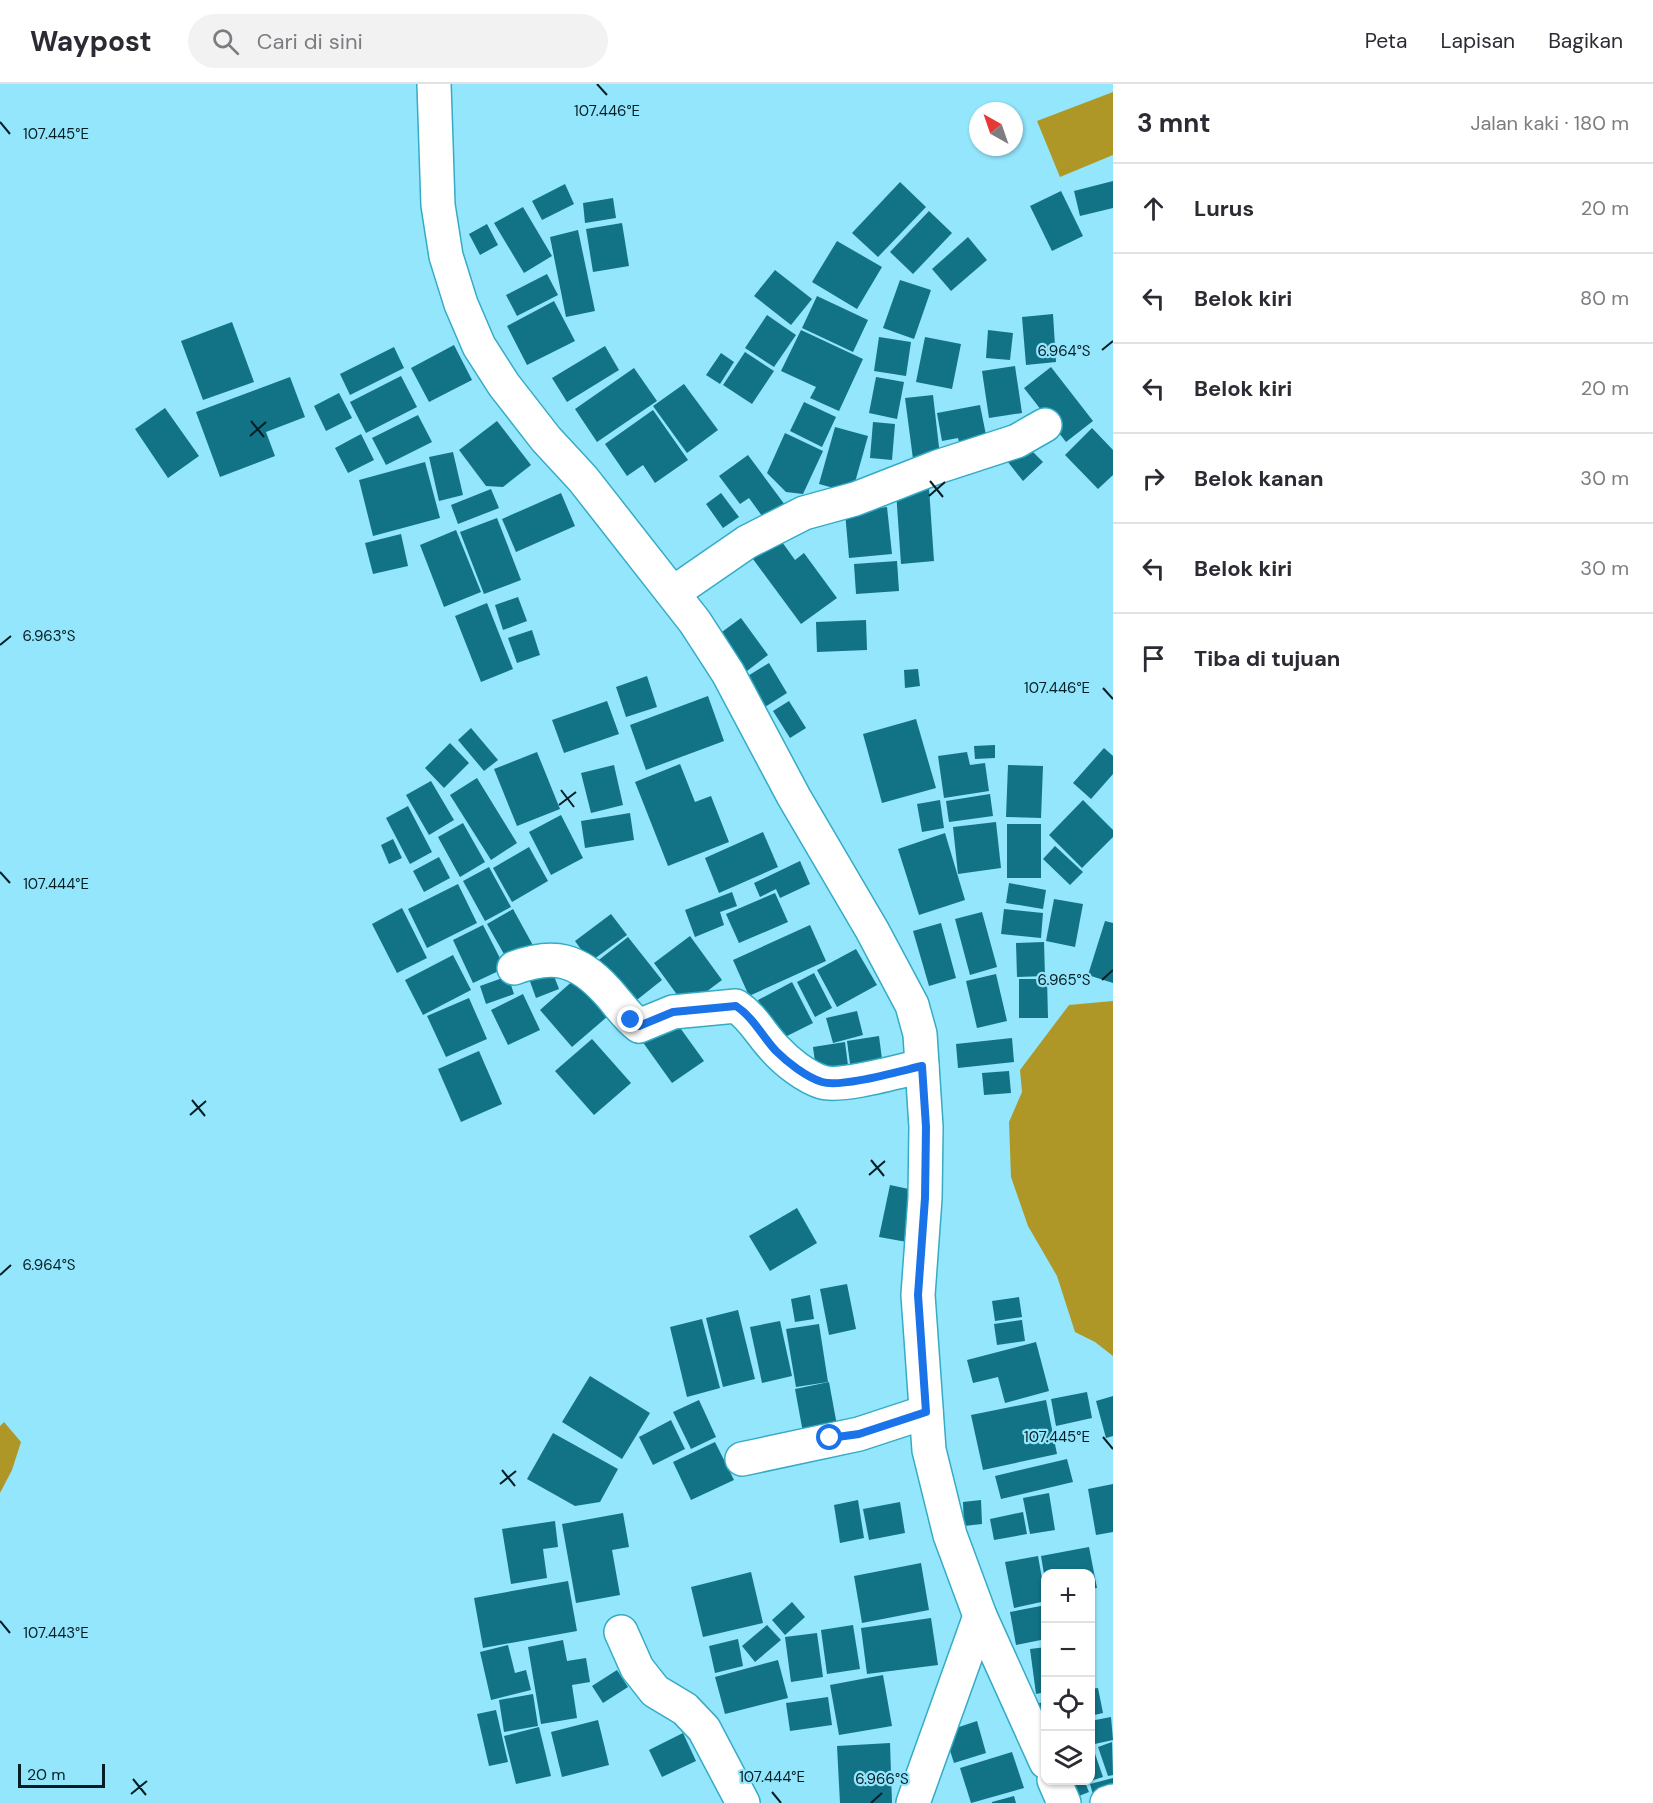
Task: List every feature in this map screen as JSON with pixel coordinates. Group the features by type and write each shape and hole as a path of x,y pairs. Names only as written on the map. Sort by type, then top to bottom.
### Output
{"main road":[{"path":"434,84 440,216 446,255 461,304 479,346 504,385 546,439 583,479 695,622 728,673 824,851 901,980 912,1005 920,1034 926,1127 925,1198 918,1295 929,1450 950,1535 980,1616 1041,1751"},
{"path":"673,593 747,542 804,513 855,499 937,467 1017,441 1045,425"},
{"path":"514,968 538,959 567,961 606,989 639,1026 673,1012 736,1006 745,1011 776,1051 806,1074 822,1082 838,1083 922,1066"},
{"path":"742,1459 859,1434 926,1412"},
{"path":"913,1803 980,1616"},
{"path":"621,1632 636,1668 655,1691 685,1709 704,1728 743,1803"},
{"path":"1056,1785 1064,1803"},
{"path":"1107,1803 1113,1801"}],"shaded area":[{"path":"1113,92 1113,155 1060,177 1037,121"},
{"path":"1113,1001 1113,1356 1095,1342 1075,1332 1057,1276 1028,1226 1011,1177 1009,1122 1022,1092 1020,1070 1069,1005"},
{"path":"4,1422 21,1442 12,1470 0,1493 0,1426"}],"building":[{"path":"1113,181 1113,208 1080,216 1074,191"},
{"path":"900,182 926,207 878,257 852,233"},
{"path":"565,184 574,204 542,220 532,201"},
{"path":"1061,191 1083,236 1052,251 1030,206"},
{"path":"613,198 616,218 585,223 583,203"},
{"path":"523,207 552,256 524,273 494,223"},
{"path":"929,211 952,233 913,274 890,252"},
{"path":"622,223 629,266 593,272 586,229"},
{"path":"487,224 498,245 480,255 469,234"},
{"path":"578,230 595,311 566,317 550,237"},
{"path":"968,237 987,260 951,291 932,269"},
{"path":"837,241 882,267 857,309 812,282"},
{"path":"775,270 812,299 791,325 754,296"},
{"path":"547,274 558,295 517,316 506,295"},
{"path":"900,280 931,290 914,339 883,328"},
{"path":"817,296 868,320 853,352 802,328"},
{"path":"554,301 575,341 527,365 507,326"},
{"path":"1053,314 1056,362 1026,365 1022,317"},
{"path":"767,315 796,335 774,367 745,348"},
{"path":"232,322 254,382 203,400 181,341"},
{"path":"801,330 863,359 839,411 810,398 816,387 781,371"},
{"path":"988,330 1013,333 1010,360 986,358"},
{"path":"879,337 911,342 906,376 874,371"},
{"path":"925,337 961,344 952,389 916,382"},
{"path":"454,345 472,380 429,402 411,368"},
{"path":"605,346 619,370 567,402 552,378"},
{"path":"394,347 404,368 350,395 340,374"},
{"path":"745,352 774,371 752,404 723,385"},
{"path":"721,353 734,362 720,384 706,375"},
{"path":"1015,366 1022,413 989,418 982,371"},
{"path":"1051,367 1093,421 1066,442 1024,388"},
{"path":"634,368 657,401 597,442 575,409"},
{"path":"401,376 417,407 366,433 350,402"},
{"path":"290,377 305,417 266,432 275,456 220,477 196,412"},
{"path":"876,377 904,382 897,419 869,413"},
{"path":"684,384 718,430 687,453 653,406"},
{"path":"339,393 352,418 326,431 314,406"},
{"path":"933,395 940,456 913,459 905,398"},
{"path":"804,402 836,417 822,447 790,431"},
{"path":"980,405 988,445 961,450 958,438 942,441 937,413"},
{"path":"165,408 199,456 168,478 135,429"},
{"path":"653,410 688,460 655,483 643,465 627,476 605,444"},
{"path":"418,415 432,442 386,465 372,438"},
{"path":"497,421 531,465 503,487 486,486 459,450"},
{"path":"873,422 895,424 892,460 870,458"},
{"path":"835,427 868,436 852,493 819,484"},
{"path":"1092,428 1113,450 1113,475 1098,489 1065,455"},
{"path":"785,433 823,451 803,494 786,492 767,473"},
{"path":"361,434 374,460 348,473 335,448"},
{"path":"1026,445 1043,462 1023,481 1004,457"},
{"path":"453,452 463,495 439,501 429,457"},
{"path":"748,455 785,505 765,520 749,498 740,504 719,476"},
{"path":"425,462 440,518 373,536 359,480"},
{"path":"929,488 934,561 901,564 896,491"},
{"path":"491,489 499,508 458,524 451,505"},
{"path":"561,493 575,526 516,552 502,519"},
{"path":"721,493 739,517 723,528 706,504"},
{"path":"887,507 892,554 849,558 845,512"},
{"path":"497,518 521,580 484,594 460,532"},
{"path":"456,530 481,592 444,607 420,545"},
{"path":"401,534 408,566 373,574 365,543"},
{"path":"777,535 795,560 804,553 837,598 801,624 750,555"},
{"path":"897,561 899,591 856,594 854,564"},
{"path":"518,597 527,621 503,630 495,605"},
{"path":"487,603 513,669 481,682 455,616"},
{"path":"741,618 768,655 743,674 715,637"},
{"path":"866,620 867,650 817,652 816,622"},
{"path":"532,630 540,655 517,663 508,638"},
{"path":"769,663 787,693 765,707 746,677"},
{"path":"918,669 920,686 905,688 904,670"},
{"path":"647,676 657,707 626,717 616,687"},
{"path":"708,696 724,741 646,770 630,725"},
{"path":"607,701 619,734 564,753 552,720"},
{"path":"789,701 806,728 790,738 773,711"},
{"path":"916,719 936,788 882,803 863,734"},
{"path":"471,728 498,760 484,771 458,740"},
{"path":"450,743 469,763 444,788 425,768"},
{"path":"995,745 995,758 975,759 974,746"},
{"path":"1104,748 1113,756 1113,774 1091,799 1073,783"},
{"path":"537,752 560,809 517,826 494,769"},
{"path":"967,752 970,765 985,763 989,791 944,798 938,756"},
{"path":"680,764 695,802 711,796 729,842 668,866 635,782"},
{"path":"614,765 623,805 591,813 581,773"},
{"path":"1008,765 1043,766 1041,818 1006,817"},
{"path":"477,778 517,843 491,860 450,795"},
{"path":"431,781 454,820 429,835 406,795"},
{"path":"990,794 993,816 949,822 946,801"},
{"path":"940,800 944,828 922,832 917,804"},
{"path":"1083,800 1113,830 1113,837 1082,868 1049,835"},
{"path":"408,806 432,852 410,864 386,818"},
{"path":"630,813 634,840 585,848 581,821"},
{"path":"561,815 583,858 551,875 529,832"},
{"path":"996,822 1001,868 958,874 953,827"},
{"path":"463,823 485,862 460,877 438,837"},
{"path":"1007,824 1041,824 1041,878 1007,878"},
{"path":"763,832 778,867 719,893 705,858"},
{"path":"945,833 965,900 919,915 898,849"},
{"path":"393,839 402,858 389,864 381,845"},
{"path":"1055,846 1083,872 1070,885 1043,859"},
{"path":"529,847 548,881 512,902 493,868"},
{"path":"439,857 450,878 424,892 413,871"},
{"path":"800,861 810,884 780,898 776,889 760,897 754,883"},
{"path":"489,867 511,907 485,921 463,881"},
{"path":"1009,883 1046,890 1043,909 1006,903"},
{"path":"458,884 477,923 427,948 408,909"},
{"path":"732,892 737,906 720,912 724,925 695,937 685,910"},
{"path":"775,893 788,922 739,943 726,914"},
{"path":"1054,899 1083,904 1075,947 1046,941"},
{"path":"402,908 427,958 397,973 372,924"},
{"path":"513,909 535,949 509,963 487,924"},
{"path":"1004,909 1043,913 1041,938 1001,934"},
{"path":"982,912 997,967 970,975 955,919"},
{"path":"611,914 627,935 590,962 575,941"},
{"path":"1105,921 1113,923 1113,983 1088,975"},
{"path":"941,923 956,978 929,986 913,931"},
{"path":"483,925 505,968 473,983 453,940"},
{"path":"810,925 826,961 749,996 733,960"},
{"path":"690,936 722,980 686,1007 654,963"},
{"path":"628,937 662,980 628,1007 595,963"},
{"path":"1044,942 1045,976 1017,977 1016,943"},
{"path":"856,949 877,985 837,1007 817,970"},
{"path":"453,955 471,990 423,1015 405,980"},
{"path":"551,968 559,989 536,998 528,976"},
{"path":"814,973 832,1008 815,1017 797,982"},
{"path":"996,974 1007,1021 977,1028 966,981"},
{"path":"508,976 514,994 486,1004 480,986"},
{"path":"576,978 608,1016 572,1047 540,1010"},
{"path":"1019,979 1047,979 1048,1018 1019,1018"},
{"path":"792,982 813,1023 779,1040 758,1000"},
{"path":"523,994 540,1030 508,1045 491,1010"},
{"path":"469,998 487,1039 446,1057 427,1016"},
{"path":"857,1011 863,1035 833,1043 826,1018"},
{"path":"673,1018 704,1061 672,1083 642,1041"},
{"path":"879,1036 883,1067 851,1071 847,1041"},
{"path":"1012,1038 1014,1062 958,1068 956,1044"},
{"path":"592,1039 631,1083 594,1115 555,1071"},
{"path":"845,1042 849,1073 817,1077 813,1047"},
{"path":"479,1051 502,1104 461,1122 438,1069"},
{"path":"1009,1071 1011,1093 984,1095 982,1073"},
{"path":"890,1185 918,1191 907,1242 879,1237"},
{"path":"797,1208 817,1243 770,1271 749,1236"},
{"path":"847,1284 856,1329 829,1335 820,1289"},
{"path":"810,1295 814,1319 795,1322 791,1299"},
{"path":"1019,1297 1022,1317 995,1321 992,1301"},
{"path":"738,1310 755,1379 723,1387 706,1318"},
{"path":"702,1319 720,1388 687,1397 670,1327"},
{"path":"1022,1320 1025,1341 997,1345 994,1324"},
{"path":"780,1321 792,1376 762,1383 750,1327"},
{"path":"819,1324 828,1382 796,1387 786,1329"},
{"path":"1036,1342 1049,1391 1005,1403 998,1377 973,1383 967,1360"},
{"path":"590,1376 650,1413 622,1459 562,1422"},
{"path":"829,1382 838,1431 804,1438 795,1389"},
{"path":"1087,1392 1092,1418 1056,1426 1051,1399"},
{"path":"1113,1396 1113,1436 1106,1438 1096,1401"},
{"path":"699,1400 716,1437 691,1449 673,1412"},
{"path":"1046,1400 1057,1454 983,1470 971,1415"},
{"path":"671,1420 685,1449 653,1465 639,1437"},
{"path":"553,1433 618,1469 600,1502 575,1506 527,1479"},
{"path":"715,1442 734,1480 691,1500 673,1462"},
{"path":"1067,1459 1073,1482 1001,1499 995,1476"},
{"path":"1113,1484 1113,1532 1096,1535 1088,1489"},
{"path":"1049,1493 1055,1530 1030,1534 1023,1498"},
{"path":"858,1500 864,1538 840,1543 834,1505"},
{"path":"981,1500 982,1524 964,1526 963,1502"},
{"path":"900,1502 905,1533 869,1540 863,1509"},
{"path":"1023,1512 1027,1534 994,1540 990,1519"},
{"path":"623,1513 629,1547 612,1550 620,1595 576,1603 562,1524"},
{"path":"555,1521 558,1547 543,1549 547,1578 511,1584 502,1529"},
{"path":"1089,1547 1093,1569 1043,1569 1041,1556"},
{"path":"1038,1556 1041,1573 1041,1602 1014,1608 1005,1562"},
{"path":"921,1563 929,1610 862,1623 854,1576"},
{"path":"751,1572 763,1623 703,1637 691,1587"},
{"path":"568,1581 577,1631 483,1648 474,1598"},
{"path":"792,1602 805,1617 785,1635 772,1620"},
{"path":"1041,1606 1041,1640 1016,1645 1010,1612"},
{"path":"931,1618 938,1665 867,1674 861,1628"},
{"path":"767,1625 781,1640 755,1662 742,1646"},
{"path":"853,1625 860,1669 827,1674 821,1630"},
{"path":"817,1633 823,1677 791,1682 785,1637"},
{"path":"738,1639 743,1666 715,1673 709,1646"},
{"path":"563,1640 567,1661 586,1658 590,1682 572,1685 577,1718 541,1724 528,1647"},
{"path":"508,1645 515,1673 526,1670 531,1690 491,1700 480,1652"},
{"path":"1041,1648 1041,1693 1036,1694 1030,1649"},
{"path":"778,1660 788,1698 725,1714 715,1677"},
{"path":"617,1670 628,1687 603,1703 592,1686"},
{"path":"883,1675 892,1726 839,1735 830,1685"},
{"path":"1095,1688 1098,1688 1103,1713 1095,1715"},
{"path":"533,1694 538,1726 504,1732 499,1700"},
{"path":"828,1697 832,1725 790,1731 786,1703"},
{"path":"1041,1703 1041,1719 1034,1705"},
{"path":"496,1710 508,1762 489,1766 477,1714"},
{"path":"1111,1717 1113,1740 1095,1744 1095,1720"},
{"path":"598,1720 609,1765 562,1777 551,1732"},
{"path":"977,1721 986,1753 954,1763 944,1732"},
{"path":"539,1727 551,1776 516,1784 504,1736"},
{"path":"683,1733 696,1761 662,1777 649,1750"},
{"path":"1112,1742 1113,1775 1108,1776 1098,1747"},
{"path":"890,1743 892,1803 840,1803 837,1746"},
{"path":"1012,1752 1024,1788 971,1803 960,1768"},
{"path":"1095,1754 1103,1777 1095,1779"},
{"path":"1113,1778 1113,1792 1094,1798 1090,1785 1095,1785 1095,1783"},
{"path":"1064,1785 1086,1785 1089,1792 1069,1800"},
{"path":"1014,1796 1016,1803 992,1803 992,1802"}],"route":[{"path":"631,1020 639,1026 673,1012 736,1006 745,1011 776,1051 806,1074 822,1082 838,1083 922,1066 926,1127 925,1198 918,1295 926,1412 859,1434 830,1438"}]}
